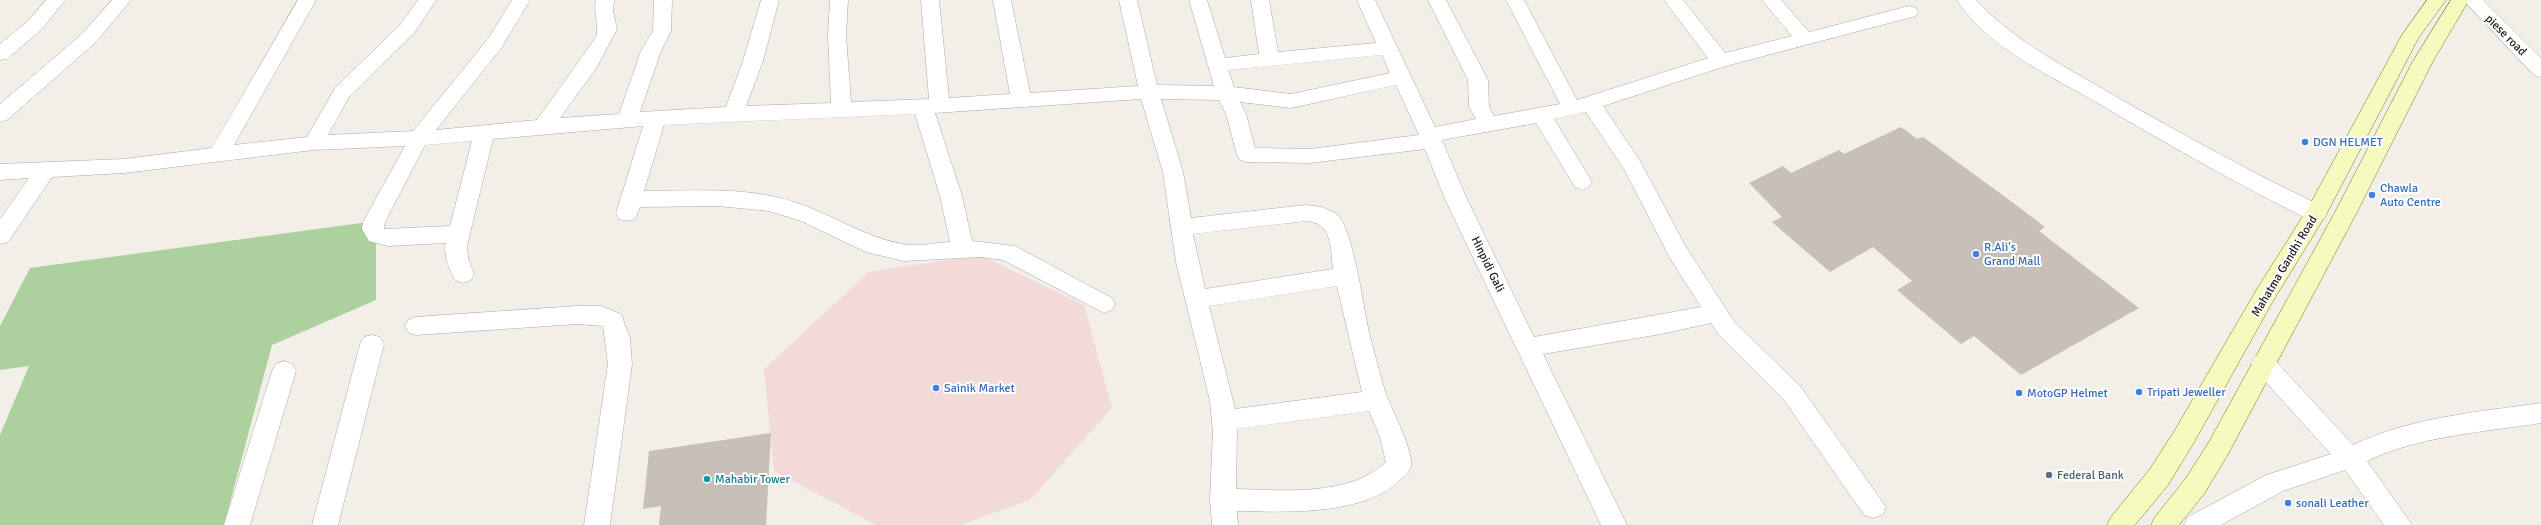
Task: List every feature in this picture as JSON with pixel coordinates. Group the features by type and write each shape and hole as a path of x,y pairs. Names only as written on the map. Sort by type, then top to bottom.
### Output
{"main road":[{"name":"Mahatma Gandhi Road","path":"2120,525 2159,477 2180,444 2265,295 2316,212 2411,35 2437,0"},
{"path":"2164,525 2195,486 2218,449 2263,363 2345,214 2423,61 2460,0"}],"street":[{"path":"0,54 35,26 56,0"},
{"path":"0,115 79,47 122,0"},
{"path":"218,156 307,0"},
{"path":"312,143 342,93 407,29 427,0"},
{"path":"458,234 388,238 377,235 373,229 419,138 495,43 521,0"},
{"path":"543,126 589,62 605,36 608,29 602,9 605,0"},
{"path":"627,120 651,50 662,31 663,0"},
{"path":"733,113 753,61 770,0"},
{"path":"839,0 837,36 841,109"},
{"path":"930,0 932,106 950,196 963,250"},
{"path":"1002,0 1021,100"},
{"path":"1128,0 1149,92 1172,167 1196,299 1225,420 1223,500 1225,525"},
{"path":"1198,0 1226,93 1236,114 1247,155 1310,156 1431,138 1488,124 1581,106 1721,61 1909,12"},
{"path":"1260,0 1270,61"},
{"name":"Hinpidi Gali","path":"1369,0 1402,77 1431,138 1456,199 1614,525"},
{"path":"1437,0 1478,80 1479,107 1488,124"},
{"path":"1515,0 1581,106 1633,166 1678,252 1716,313 1737,340 1792,393 1873,507"},
{"path":"1673,0 1721,61"},
{"path":"1771,0 1804,39"},
{"path":"1966,0 1989,24 2060,73 2228,170 2316,212"},
{"name":"piese road","path":"2472,0 2541,70"},
{"path":"1217,65 1270,61 1389,48"},
{"path":"2520,49 2541,48"},
{"path":"0,172 45,172 124,166 218,156 312,143 419,138 484,133 543,126 733,113 932,106 1149,92 1226,93 1291,101 1402,77"},
{"path":"1541,114 1582,182"},
{"path":"656,118 629,206 732,200 770,204 790,209 874,246 888,250 904,253 963,250 996,250 1007,252 1104,304"},
{"path":"463,274 457,258 458,234 484,133"},
{"path":"0,236 45,172"},
{"path":"1182,228 1320,214 1335,224 1345,276 1376,400 1398,449 1399,465 1392,475 1358,490 1316,500 1223,500"},
{"path":"1196,299 1345,276"},
{"path":"1528,347 1661,325 1716,313"},
{"path":"416,326 577,315 601,316 612,320 618,338 620,364 596,525"},
{"path":"325,525 372,344"},
{"path":"2263,363 2350,458 2399,525"},
{"path":"237,525 284,371"},
{"path":"1225,420 1376,400"},
{"path":"2197,525 2275,483 2350,458 2383,442 2450,427 2541,413"}],"shaded area":[{"name":"Sainik Market","path":"980,255 1084,305 1112,408 1030,500 960,525 876,525 774,471 764,369 869,272"}],"green space":[{"path":"376,221 376,300 272,345 224,525 0,525 0,435 29,366 0,370 0,326 30,268"}],"building":[{"name":"R.Ali's Grand Mall","path":"1901,127 1917,139 1923,137 2045,227 2039,231 2139,308 2021,375 1974,336 1961,344 1897,290 1912,281 1873,247 1830,272 1772,222 1782,217 1749,183 1783,166 1791,173 1839,150 1844,154"},
{"name":"Mahabir Tower","path":"771,433 766,525 659,525 661,506 643,509 649,451"}],"place":[{"name":"DGN HELMET","path":"2305,142"},
{"name":"Chawla Auto Centre","path":"2372,195"},
{"name":"R.Ali's Grand Mall","path":"1976,254"},
{"name":"Sainik Market","path":"936,388"},
{"name":"Tripati Jeweller","path":"2139,392"},
{"name":"MotoGP Helmet","path":"2019,393"},
{"name":"Federal Bank","path":"2049,475"},
{"name":"Mahabir Tower","path":"707,479"},
{"name":"sonali Leather","path":"2288,503"}]}
